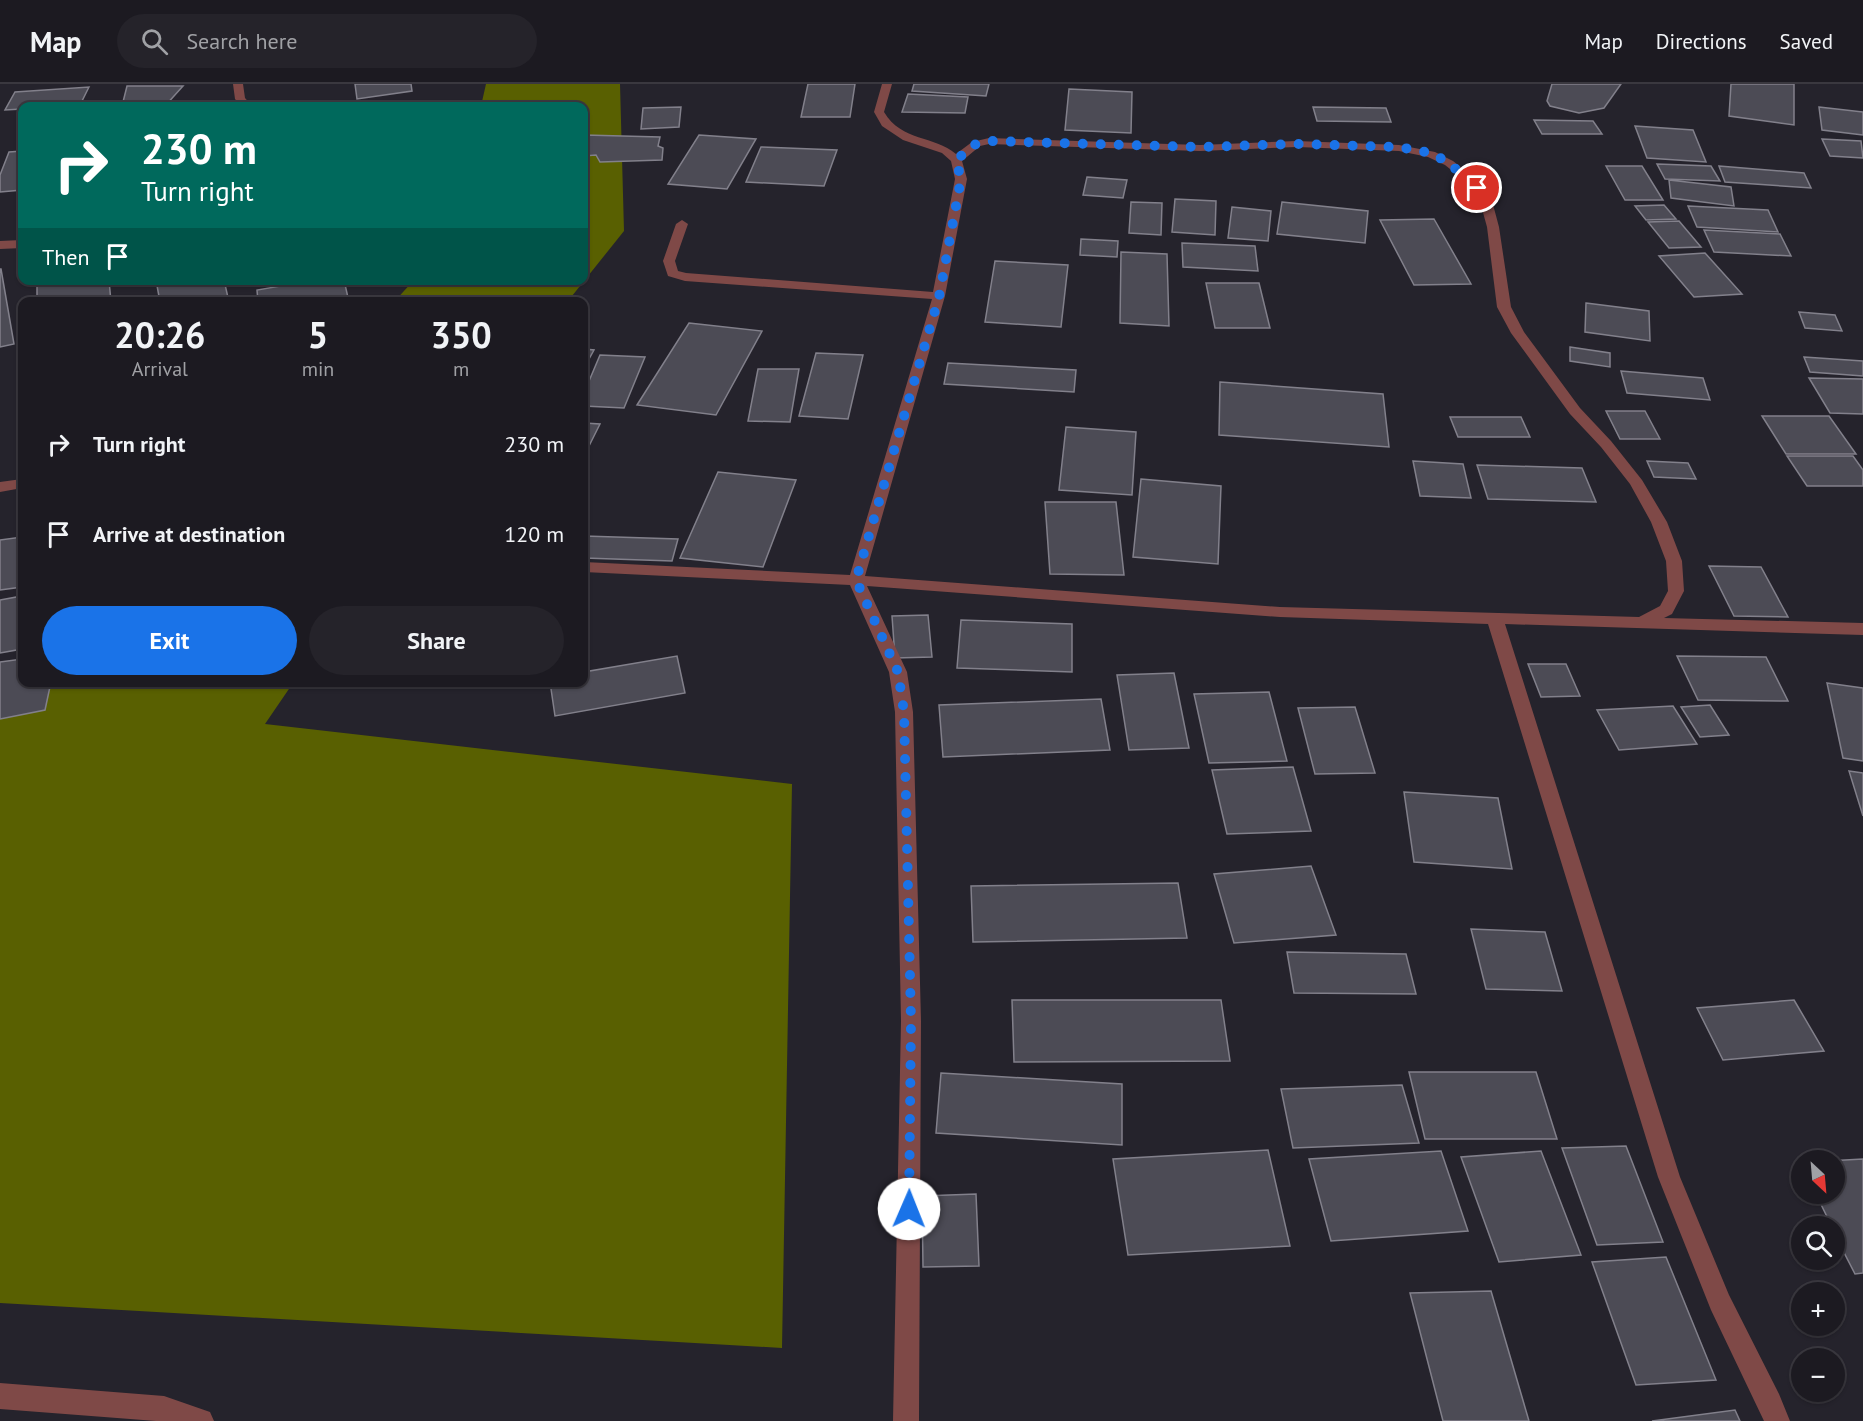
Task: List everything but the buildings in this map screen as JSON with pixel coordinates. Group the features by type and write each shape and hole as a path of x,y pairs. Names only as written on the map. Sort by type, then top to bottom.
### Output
{"street":[{"path":"238,84 240,99 243,102"},
{"path":"887,84 879,112 886,124 907,138 946,151 956,160 961,179 939,297 856,580 898,672 904,712 911,1021 906,1421"},
{"path":"956,160 976,144 989,141 1200,147 1297,144 1399,147 1431,153 1449,163 1485,197 1493,227 1504,307 1518,333 1575,411 1606,444 1637,483 1659,522 1674,561 1676,591 1666,610 1641,623"},
{"path":"682,224 669,261 672,273 685,277 939,297"},
{"path":"0,245 18,244"},
{"path":"0,487 18,485"},
{"path":"588,567 856,580 1280,612 1863,629"},
{"path":"1495,619 1669,1177 1720,1302 1777,1421"},
{"path":"0,1396 164,1408 201,1421"}],"green space":[{"path":"486,84 620,84 624,231 588,276 588,102 482,102"},
{"path":"409,285 581,285 571,297 399,297"},
{"path":"18,683 18,687 290,687 265,724 792,784 782,1348 0,1303 0,699"}],"route":[{"path":"909,1209 911,1021 904,712 898,672 856,580 939,297 961,179 956,160 976,144 989,141 1200,147 1297,144 1399,147 1431,153 1449,163 1477,188"}]}
